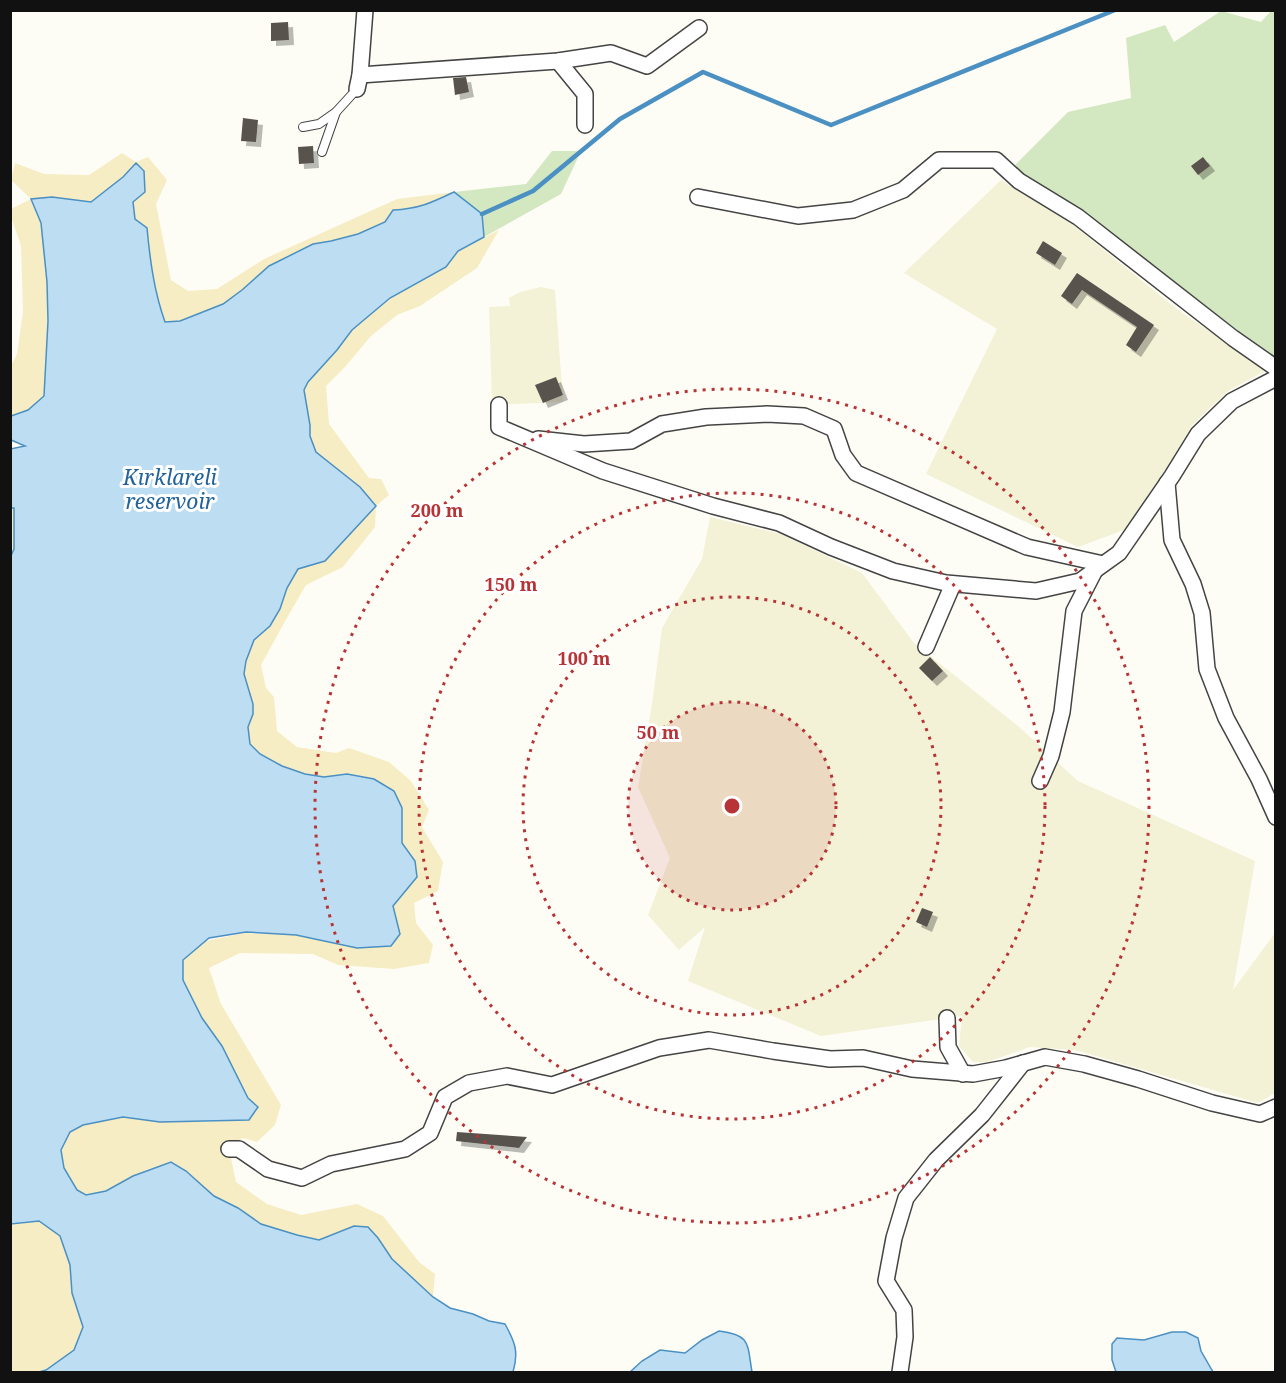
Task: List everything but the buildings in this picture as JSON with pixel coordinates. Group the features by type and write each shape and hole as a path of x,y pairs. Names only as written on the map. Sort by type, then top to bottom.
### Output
{"street":[{"path":"365,10 359,82 558,61 611,53 647,66 699,28"},
{"path":"558,61 585,94 585,125"},
{"path":"698,197 798,216 853,210 903,190 939,160 996,160 1019,181 1078,217 1275,368"},
{"path":"500,405 500,427 603,471 640,484 779,523 831,547 893,571 953,584 1036,591 1080,581 1119,553 1198,434 1233,401 1275,378"},
{"path":"522,437 584,444 631,441 662,424 706,417 767,414 804,416 834,429 843,455 856,473 1028,547 1100,567"},
{"path":"1167,483 1172,540 1193,584 1202,613 1207,669 1226,718 1259,779 1275,817"},
{"path":"1040,781 1051,756 1062,712 1074,611 1100,567"},
{"path":"926,647 953,584"},
{"path":"947,1018 948,1047 963,1074"},
{"path":"229,1149 239,1149 268,1169 302,1178 332,1164 405,1149 430,1133 445,1097 469,1083 507,1076 552,1085 659,1048 709,1040 830,1059 863,1058 912,1069 963,1074 974,1074 1045,1058 1083,1064 1212,1103 1260,1114 1275,1107"},
{"path":"900,1372 905,1337 904,1310 886,1281 894,1238 906,1198 936,1160 982,1115 1023,1063"}],"lane":[{"path":"303,127 319,124 336,112 359,82"},
{"path":"322,152 336,112"}],"shaded area":[{"path":"1001,180 1072,224 1178,310 1267,370 1228,391 1192,425 1169,464 1124,530 1078,547 926,474 997,329 904,273"},
{"path":"541,287 555,290 563,402 492,405 489,307 510,306 509,298 520,292"},
{"path":"710,517 781,534 862,573 914,643 1018,726 1078,781 1255,861 1233,990 1275,933 1275,1093 1258,1103 1075,1050 1030,1047 987,1062 973,1062 959,1046 962,1016 821,1036 688,981 705,927 679,950 648,915 670,858 638,787 662,628 702,559"}],"green space":[{"path":"1221,11 1261,22 1271,11 1275,11 1275,357 1127,245 1013,167 1068,112 1131,98 1126,38 1165,25 1174,42"},
{"path":"552,151 581,151 561,194 484,237 482,214 454,192 526,184"}],"sand":[{"path":"122,153 136,162 148,157 167,180 156,204 171,280 188,291 217,289 264,259 397,199 454,192 424,205 393,210 385,222 358,234 313,244 223,304 180,321 165,322 153,275 147,228 135,220 132,202 136,163 123,177 91,202 52,197 32,199 40,222 46,268 44,396 28,410 11,416 11,366 17,354 23,311 21,246 11,217 11,209 31,199 11,180 15,163 44,174 89,175"},
{"path":"499,230 477,268 420,306 397,315 371,336 326,386 329,424 369,478 381,479 389,495 376,506 360,487 316,452 310,436 304,391 308,382 352,330 390,298 446,267 458,251"},
{"path":"376,506 375,527 343,567 306,585 261,665 266,688 274,697 277,731 297,747 336,753 349,748 389,762 411,781 429,810 422,827 443,862 438,891 414,903 416,923 433,945 429,963 394,969 338,965 313,954 240,953 209,968 221,1004 281,1105 275,1125 257,1142 243,1138 229,1148 236,1182 267,1204 301,1215 357,1204 383,1216 419,1262 435,1274 433,1297 392,1259 378,1238 354,1226 319,1240 261,1224 238,1208 214,1196 186,1171 151,1168 106,1191 86,1195 77,1190 64,1168 61,1149 70,1132 83,1125 123,1117 160,1122 249,1120 258,1107 248,1098 222,1046 202,1018 183,980 182,960 206,941 244,933 296,935 357,948 393,906 415,861 402,843 402,808 347,774 324,777 306,774 282,766 260,754 250,744 248,727 253,714 244,674 254,640 270,626 298,569 325,561"},
{"path":"14,507 14,549 11,558 11,508"},
{"path":"39,1221 60,1236 70,1265 72,1293 83,1327 74,1350 46,1370 11,1372 10,1225"}],"water":[{"name":"Kırklareli reservoir","path":"136,163 144,171 145,192 133,202 135,219 147,228 153,275 165,322 180,321 223,304 269,266 313,244 358,234 385,222 393,210 424,205 454,192 482,214 484,237 458,251 446,267 390,298 352,330 308,382 304,390 310,436 316,452 360,487 376,506 325,561 298,569 270,626 254,640 244,674 253,704 253,714 248,727 250,744 260,754 282,766 305,774 324,777 347,774 374,779 394,791 402,808 402,843 415,861 417,877 393,906 400,934 391,946 357,948 296,935 246,932 209,938 183,960 183,980 202,1018 222,1046 248,1098 258,1107 249,1120 160,1122 123,1117 83,1125 70,1132 61,1150 64,1168 77,1190 86,1195 106,1191 133,1176 171,1162 186,1171 214,1196 238,1208 261,1224 319,1240 354,1226 368,1227 392,1259 433,1297 450,1308 505,1324 515,1347 516,1359 513,1372 39,1372 46,1370 74,1350 83,1327 72,1293 70,1265 60,1236 39,1221 11,1224 10,558 14,549 14,508 11,508 10,449 25,446 11,440 11,416 28,410 44,396 48,321 47,282 41,223 31,199 52,197 91,202 123,177"},
{"path":"719,1331 737,1335 746,1342 752,1372 630,1372 660,1350 685,1353"},
{"path":"1172,1332 1186,1332 1198,1338 1201,1351 1213,1372 1116,1372 1112,1360 1112,1344 1117,1338 1144,1340"}],"waterway":[{"path":"482,214 533,191 620,119 703,72 831,125 1115,10"}]}
